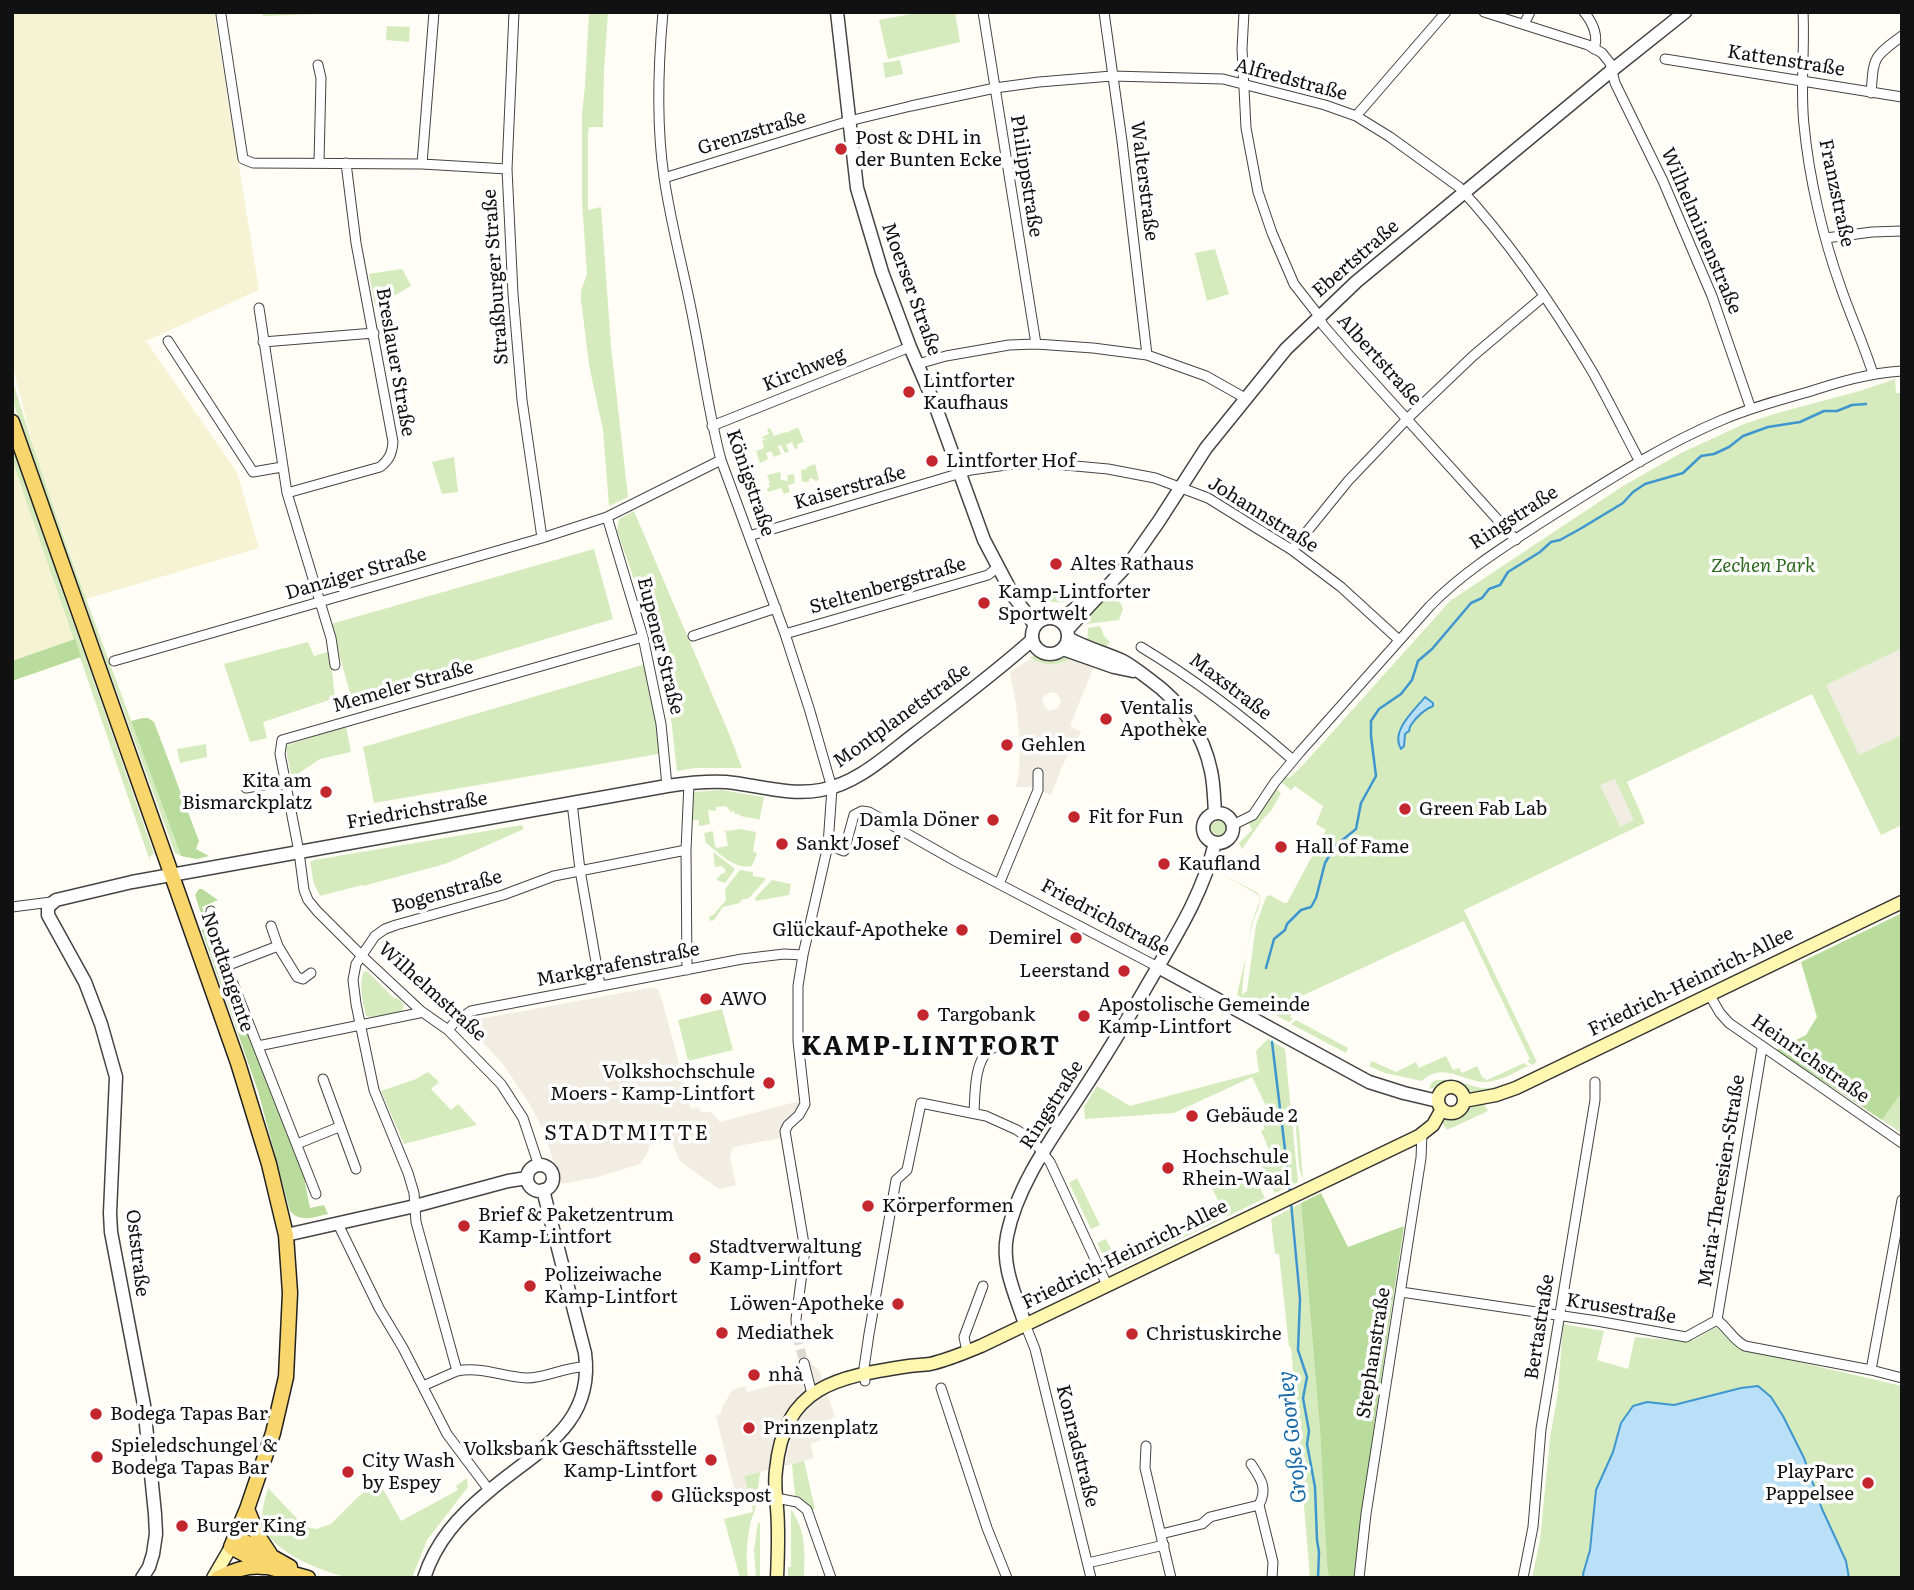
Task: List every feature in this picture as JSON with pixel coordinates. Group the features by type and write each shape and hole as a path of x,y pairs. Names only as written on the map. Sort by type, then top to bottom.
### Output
{"main road":[{"name":"Nordtangente","path":"12,422 242,1076 269,1164 286,1235 290,1293 286,1377 273,1433 233,1542"},
{"name":"Friedrich-Heinrich-Allee","path":"1463,1097 1496,1095 1516,1088 1902,902"},
{"path":"1448,1087 1460,1090 1463,1097 1461,1108 1455,1112 1448,1113 1440,1101 1448,1087"},
{"name":"Friedrich-Heinrich-Allee","path":"811,1397 830,1384 945,1360 967,1352 1422,1134 1436,1121 1440,1101"},
{"path":"777,1578 775,1473 782,1438 796,1409 811,1397"},
{"path":"247,1509 270,1563"},
{"path":"213,1578 233,1542 270,1563 309,1578"},
{"path":"218,1578 238,1569 270,1563"}],"street":[{"path":"422,164 434,12"},
{"name":"Straßburger Straße","path":"514,12 507,169 513,294 522,400 542,538"},
{"name":"Königstraße","path":"663,12 659,57 659,125 664,178 695,326 712,426 721,460 785,634 832,788 828,845 798,982 798,1041 805,1104 785,1131 805,1250 797,1331"},
{"name":"Moerser Straße","path":"837,12 854,171 860,202 886,284 935,405 984,540 998,566 1039,622"},
{"name":"Philippstraße","path":"983,12 1036,344"},
{"name":"Walterstraße","path":"1104,12 1147,355"},
{"name":"Albertstraße","path":"1244,12 1242,49 1246,128 1258,192 1294,284 1340,345 1516,540"},
{"path":"1356,117 1447,12"},
{"path":"1484,12 1594,48 1610,63 1611,71"},
{"path":"1524,24 1530,12"},
{"path":"1584,12 1595,31 1597,41 1594,48"},
{"name":"Ebertstraße","path":"1066,639 1131,561 1206,448 1286,349 1356,282 1685,12"},
{"name":"Franzstraße","path":"1803,12 1804,126 1814,188 1840,286 1873,374"},
{"path":"222,15 243,159 253,163 422,164 507,169"},
{"path":"1871,93 1875,59 1902,36"},
{"name":"Kattenstraße","path":"1665,59 1902,96"},
{"path":"318,65 321,78 318,163"},
{"name":"Wilhelminenstraße","path":"1611,71 1664,181 1707,285 1751,409"},
{"name":"Alfredstraße","path":"849,121 995,88 1112,76 1223,79 1325,105 1356,117 1390,137 1459,187 1492,225 1544,296 1592,372 1640,462"},
{"name":"Grenzstraße","path":"664,178 849,121"},
{"name":"Breslauer Straße","path":"286,493 380,467 388,461 392,453 393,442 356,243 346,163"},
{"path":"1826,238 1902,231"},
{"path":"1292,550 1348,481 1408,418 1473,356 1544,296"},
{"path":"259,308 286,493 331,638 335,665"},
{"path":"263,342 374,333"},
{"path":"167,341 253,472 282,467"},
{"path":"918,364 959,353 1009,345 1073,346 1147,355 1206,376 1245,398"},
{"name":"Kirchweg","path":"712,426 910,347"},
{"name":"Ringstraße","path":"1215,813 1207,818 1203,826 1207,839 1214,844 1225,842 1232,835 1233,825 1253,815 1293,760 1444,591 1581,497 1690,435 1751,409 1873,374 1902,371"},
{"name":"Danziger Straße","path":"114,661 607,517 721,460"},
{"name":"Johannstraße","path":"961,474 1003,466 1054,464 1130,472 1181,487 1208,498 1292,550 1341,587 1399,640"},
{"name":"Kaiserstraße","path":"749,536 961,474"},
{"name":"Eupener Straße","path":"607,517 643,637 661,724 667,786"},
{"name":"Steltenbergstraße","path":"785,634 988,575 998,566"},
{"name":"Ebertstraße","path":"1058,620 1107,587"},
{"path":"693,636 776,608"},
{"path":"1066,639 1054,654 1036,646 1032,633 1039,622 1051,618 1058,620 1066,639 1114,667 1139,672 1177,702 1188,715 1199,736 1212,773 1215,813 1228,817 1233,825"},
{"name":"Memeler Straße","path":"299,852 280,754 282,740 643,637"},
{"name":"Montplanetstraße","path":"832,788 855,778 993,674 1036,646"},
{"name":"Maxstraße","path":"1141,647 1240,714 1293,760"},
{"path":"999,884 1038,790 1038,773"},
{"path":"246,788 286,781"},
{"name":"Friedrichstraße","path":"12,907 51,902 63,897 172,874 667,786 726,782 801,792 832,788"},
{"path":"687,970 689,783"},
{"path":"572,803 580,870 600,985"},
{"name":"Friedrichstraße","path":"828,845 844,851 854,815 862,811 869,812 1360,1078 1440,1101"},
{"name":"Ringstraße","path":"1026,1324 1010,1277 1006,1253 1007,1237 1015,1209 1044,1152 1106,1055 1193,905 1206,876 1214,844"},
{"name":"Bogenstraße","path":"361,954 375,936 385,929 503,895 554,876 687,850"},
{"name":"Wilhelmstraße","path":"299,852 308,900 361,954 421,1011 448,1030 501,1084 516,1106 530,1135 539,1166"},
{"name":"Oststraße","path":"51,902 48,915 85,982 101,1024 116,1077 111,1232 144,1405 155,1514 153,1554 142,1578"},
{"path":"211,911 212,930 316,1194"},
{"path":"271,926 278,946 297,977 303,979 311,973"},
{"path":"226,966 278,946"},
{"path":"361,954 353,980 374,1090 411,1181 415,1217 457,1371"},
{"name":"Markgrafenstraße","path":"448,1030 471,1011 765,956 803,956"},
{"name":"Heinrichstraße","path":"1709,995 1729,1023 1902,1143"},
{"path":"258,1046 421,1011"},
{"path":"974,1113 978,1069 982,1058 989,1049 1001,1045"},
{"name":"Maria-Theresien-Straße","path":"1717,1320 1762,1048"},
{"path":"323,1079 356,1169"},
{"name":"Bertastraße","path":"1523,1578 1532,1527 1541,1429 1595,1100 1594,1082"},
{"path":"864,1378 896,1180 907,1170 921,1103 986,1116 1017,1130 1034,1142 1050,1162 1107,1285"},
{"path":"297,1144 339,1127"},
{"name":"Stephanstraße","path":"1359,1578 1366,1514 1422,1153 1422,1134"},
{"path":"539,1166 546,1167 552,1175 551,1185 537,1191 529,1185 527,1178 530,1170 539,1166"},
{"path":"286,1235 527,1178"},
{"path":"424,1578 438,1545 461,1516 489,1490 541,1452 564,1429 579,1402 586,1367 583,1341 543,1190"},
{"path":"1871,1370 1902,1200"},
{"path":"338,1224 379,1308 447,1434 489,1490"},
{"path":"967,1352 964,1337 983,1286"},
{"name":"Krusestraße","path":"1401,1292 1686,1337 1717,1320"},
{"path":"1717,1320 1738,1343 1745,1346 1902,1378"},
{"name":"Konradstraße","path":"1026,1324 1035,1349 1091,1578"},
{"path":"804,1363 811,1397"},
{"path":"423,1386 457,1371 482,1369 528,1378 586,1367"},
{"path":"941,1388 987,1528 1007,1578"},
{"path":"1146,1446 1145,1468 1171,1578"},
{"path":"1251,1464 1261,1479 1264,1495 1259,1505 1273,1562 1272,1578"},
{"path":"776,1498 797,1502 807,1510 831,1578"},
{"path":"1161,1534 1202,1524 1210,1517 1259,1505"},
{"path":"431,1578 451,1530"},
{"path":"1088,1563 1164,1545"}],"shaded area":[{"path":"12,12 214,12 259,290 146,341 237,472 259,548 86,599 33,446 12,363"},
{"path":"12,459 75,639 12,661"},
{"path":"1902,648 1902,735 1859,755 1826,685"},
{"path":"1030,659 1049,665 1070,659 1094,666 1070,726 1081,732 1060,770 1051,795 1030,787 1016,787 1020,741 1010,672","holes":["1052,692 1057,694 1061,701 1058,708 1050,711 1045,708 1042,699 1045,695"]},
{"path":"1615,779 1634,820 1620,827 1600,785"},
{"path":"649,988 658,989 662,1000 691,1109 699,1108 701,1112 711,1112 720,1122 799,1101 798,1110 781,1127 781,1138 733,1147 730,1158 736,1185 719,1189 680,1161 671,1140 650,1145 640,1164 598,1177 561,1184 543,1130 529,1103 503,1064 473,1032 479,1019"},
{"name":"Prinzenplatz","path":"811,1361 820,1371 823,1383 800,1398 784,1414 772,1448 772,1469 744,1476 748,1492 736,1495 716,1416 721,1414 732,1390 745,1386 747,1392 785,1382 794,1368"},
{"name":"Prinzenplatz","path":"827,1394 835,1416 828,1421 820,1434 820,1441 811,1444 814,1458 785,1466 790,1441 800,1418 814,1402"}],"green space":[{"path":"263,12 373,12 263,16"},
{"path":"589,12 608,12 603,127 589,127 588,132 588,210 601,207 611,346 628,497 609,506 603,430 589,365 581,299 587,274 582,201 582,114"},
{"path":"922,12 955,12 960,42 888,59 879,20"},
{"path":"387,26 410,27 409,42 386,40"},
{"path":"900,60 903,74 885,78 883,63"},
{"path":"1215,249 1229,294 1207,301 1195,253"},
{"path":"401,269 411,286 375,305 369,274"},
{"path":"12,379 71,558 181,856 175,853 34,463 12,399"},
{"name":"Zechen Park","path":"1895,379 1896,393 1902,393 1902,825 1881,835 1812,694 1627,782 1645,823 1464,910 1537,1062 1532,1065 1527,1061 1530,1059 1464,921 1291,1001 1294,1009 1290,1017 1293,1019 1289,1022 1237,995 1251,926 1259,902 1247,951 1242,995 1247,991 1256,925 1266,897 1270,895 1287,903 1326,830 1316,824 1323,806 1295,786 1291,790 1280,781 1285,775 1289,778 1302,766 1450,601 1623,486 1681,453 1744,424"},
{"path":"798,427 804,442 797,444 798,448 795,449 792,442 786,445 789,452 785,453 781,445 778,446 781,454 774,457 771,451 766,453 768,459 760,463 756,451 764,448 762,441 769,438 762,437 769,434 767,429 770,428 774,436"},
{"path":"12,446 154,854 150,856 150,861 12,459"},
{"path":"454,457 458,492 442,494 432,462"},
{"path":"815,464 819,480 811,478 809,482 802,482 801,470"},
{"path":"780,472 781,480 788,481 787,475 794,474 795,483 788,485 790,492 784,494 781,488 768,492 770,483 767,475"},
{"path":"634,511 742,768 696,768 677,771 668,699 659,656 617,530 619,519"},
{"path":"594,549 613,619 351,697 331,624"},
{"path":"1049,589 1050,595 1072,594 1072,589 1077,589 1079,596 1058,602 1036,595 1041,590"},
{"path":"1113,594 1123,609 1119,620 1087,624 1085,618 1095,606"},
{"path":"1100,626 1110,642 1103,650 1087,642 1088,628"},
{"path":"75,639 81,657 12,681 12,661"},
{"path":"308,642 314,656 330,651 335,698 263,722 267,738 250,742 224,664"},
{"path":"1069,655 1072,657 1067,661 1050,664 1029,657 1054,659"},
{"path":"649,663 664,753 374,803 363,747"},
{"path":"143,718 154,722 199,841 196,849 209,856 197,859 181,856 131,721"},
{"path":"346,726 351,752 320,759 292,778 285,746"},
{"path":"206,744 207,757 180,763 177,749"},
{"path":"1275,788 1281,793 1242,849 1239,843 1252,830 1249,823"},
{"path":"721,790 764,797 759,821 735,814 726,806 716,807 716,811 708,810 710,824 699,826 699,820 692,820 692,792"},
{"path":"1218,819 1224,822 1227,828 1224,834 1218,837 1212,834 1209,828 1212,822"},
{"path":"522,825 524,829 445,864 320,896 314,884 310,862 314,860"},
{"path":"725,829 756,832 753,852 757,853 752,866 733,863 706,843 704,833 713,831 717,848 728,846"},
{"path":"713,852 734,868 725,883 716,880 725,873 725,869 721,866 715,867"},
{"path":"740,870 753,872 753,876 765,880 749,898 723,907 714,920 710,921 709,917 726,900 725,889"},
{"name":"Zechen Park","path":"1220,873 1258,893 1259,897 1257,894"},
{"path":"772,880 791,884 789,895 756,901 755,898"},
{"path":"199,889 218,900 202,907 306,1172 305,1183 310,1208 324,1205 328,1214 303,1218 290,1211 258,1091 202,931 203,920 195,895"},
{"path":"1902,913 1902,1092 1882,1120 1776,1050 1806,1035 1817,1017 1801,962"},
{"path":"364,971 404,1004 402,1012 366,1016 361,987"},
{"path":"722,1009 733,1050 688,1061 678,1020"},
{"path":"1296,1020 1348,1048 1346,1053 1291,1024"},
{"path":"1268,1039 1285,1049 1298,1182 1275,1193 1261,1164 1273,1159 1261,1131 1265,1129 1257,1114 1268,1109 1268,1106 1252,1077 1174,1113 1085,1119 1084,1107 1097,1086 1130,1106 1259,1072 1256,1051"},
{"path":"1446,1056 1453,1070 1459,1068 1462,1073 1477,1066 1482,1077 1487,1080 1524,1063 1528,1066 1486,1082 1446,1072 1430,1075 1422,1081 1385,1073 1369,1066 1372,1061 1396,1072 1416,1062 1419,1068"},
{"path":"428,1072 439,1082 431,1089 451,1110 458,1104 477,1125 404,1144 381,1091"},
{"path":"1436,1080 1453,1081 1482,1088 1505,1086 1475,1093 1451,1082 1429,1089 1431,1083"},
{"path":"1902,1092 1902,1133 1882,1120"},
{"path":"1484,1104 1488,1111 1447,1130 1442,1122 1461,1115 1473,1106"},
{"path":"1295,1116 1298,1117 1303,1180 1299,1167"},
{"path":"1251,1169 1265,1198 1226,1217 1212,1188"},
{"path":"1077,1178 1100,1225 1091,1229 1069,1183"},
{"path":"1321,1193 1348,1247 1404,1226 1354,1578 1329,1578 1327,1563 1320,1431 1301,1203"},
{"path":"1301,1203 1329,1578 1310,1578 1291,1347 1279,1254 1275,1254 1271,1219"},
{"path":"1216,1216 1218,1221 1112,1272 1097,1243 1106,1239 1118,1263"},
{"path":"1563,1324 1604,1331 1597,1360 1628,1369 1635,1337 1694,1340 1716,1327 1735,1346 1743,1349 1902,1386 1902,1578 1532,1578 1540,1540 1550,1438 1558,1392"},
{"path":"804,1461 815,1509 811,1510 795,1496 792,1464"},
{"path":"760,1472 757,1496 749,1498 744,1476"},
{"path":"467,1478 468,1487 427,1540 412,1578 360,1579 329,1572 301,1560 276,1544 263,1525 262,1511 268,1488 305,1527 316,1529 331,1524 359,1496 379,1482 401,1521 458,1490 456,1486"},
{"path":"756,1505 748,1539 748,1578 740,1578 724,1519 753,1512 752,1506"},
{"path":"791,1509 800,1526 804,1542 804,1578 788,1578 788,1567 791,1567"},
{"path":"758,1523 760,1578 756,1578 754,1550"}],"water":[{"path":"1425,697 1433,706 1413,722 1410,731 1405,734 1404,746 1401,749 1398,742 1401,728"},
{"path":"1758,1386 1771,1397 1804,1458 1822,1509 1846,1561 1849,1578 1584,1578 1590,1550 1596,1490 1613,1452 1621,1423 1633,1406 1647,1402 1674,1405"}],"waterway":[{"path":"1266,968 1274,939 1301,910 1311,907 1325,863 1335,846 1356,829 1361,803 1376,776 1371,721 1379,709 1401,694 1412,680 1418,661 1432,649 1471,603 1482,598 1489,589 1500,585 1508,572 1551,542 1560,540 1623,503 1645,484 1683,473 1701,456 1729,447 1743,436 1768,427 1800,422 1824,411 1837,411 1852,405 1866,404"},
{"path":"1272,1042 1290,1191"},
{"name":"Große Goorley","path":"1291,1202 1300,1299 1298,1350 1307,1377 1303,1398 1309,1431 1307,1444 1315,1487 1318,1578"}],"tunnel":[{"path":"797,1336 804,1363"}],"place":[{"name":"Post & DHL in der Bunten Ecke","path":"841,149"},
{"name":"Lintforter Kaufhaus","path":"909,392"},
{"name":"Lintforter Hof","path":"932,461"},
{"name":"Altes Rathaus","path":"1056,564"},
{"name":"Kamp-Lintforter Sportwelt","path":"984,603"},
{"name":"Ventalis Apotheke","path":"1106,719"},
{"name":"Gehlen","path":"1007,745"},
{"name":"Kita am Bismarckplatz","path":"326,792"},
{"name":"Green Fab Lab","path":"1405,809"},
{"name":"Fit for Fun","path":"1074,817"},
{"name":"Damla Döner","path":"993,820"},
{"name":"Sankt Josef","path":"782,844"},
{"name":"Hall of Fame","path":"1281,847"},
{"name":"Kaufland","path":"1164,864"},
{"name":"Glückauf-Apotheke","path":"962,930"},
{"name":"Demirel","path":"1076,938"},
{"name":"Leerstand","path":"1124,971"},
{"name":"AWO","path":"706,999"},
{"name":"Targobank","path":"923,1015"},
{"name":"Apostolische Gemeinde Kamp-Lintfort","path":"1084,1016"},
{"name":"Volkshochschule Moers - Kamp-Lintfort","path":"769,1083"},
{"name":"Gebäude 2","path":"1192,1116"},
{"name":"Hochschule Rhein-Waal","path":"1168,1168"},
{"name":"Körperformen","path":"868,1206"},
{"name":"Brief & Paketzentrum Kamp-Lintfort","path":"464,1226"},
{"name":"Stadtverwaltung Kamp-Lintfort","path":"695,1258"},
{"name":"Polizeiwache Kamp-Lintfort","path":"530,1286"},
{"name":"Löwen-Apotheke","path":"898,1304"},
{"name":"Mediathek","path":"722,1333"},
{"name":"Christuskirche","path":"1132,1334"},
{"name":"nhà","path":"754,1375"},
{"name":"Bodega Tapas Bar","path":"96,1414"},
{"name":"Prinzenplatz","path":"749,1428"},
{"name":"Spieledschungel & Bodega Tapas Bar","path":"97,1457"},
{"name":"Volksbank Geschäftsstelle Kamp-Lintfort","path":"711,1460"},
{"name":"City Wash by Espey","path":"348,1472"},
{"name":"PlayParc Pappelsee","path":"1868,1483"},
{"name":"Glückspost","path":"657,1496"},
{"name":"Burger King","path":"182,1526"}],"district":[{"name":"KAMP-LINTFORT","path":"931,1047"},
{"name":"STADTMITTE","path":"627,1134"}]}
